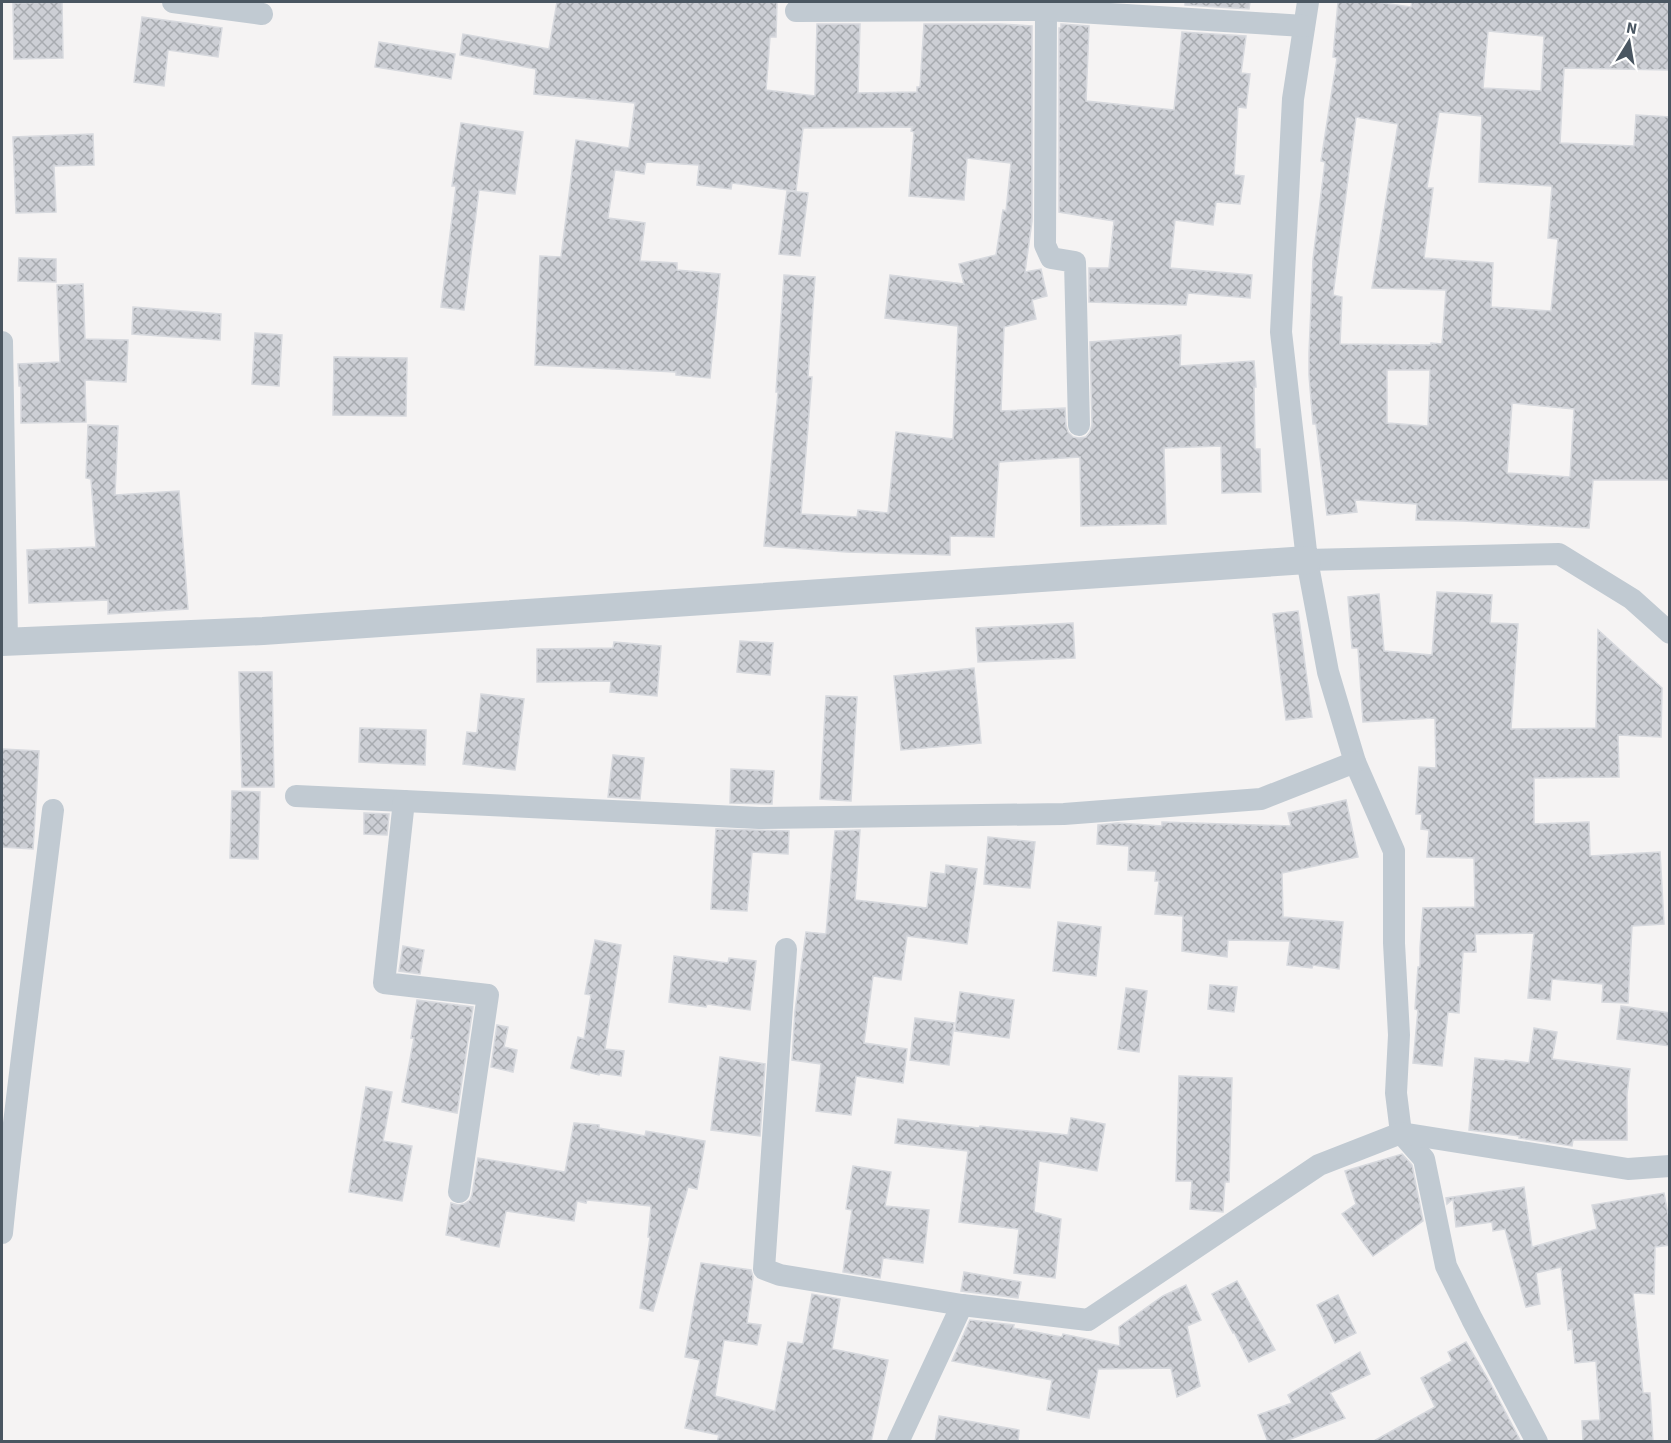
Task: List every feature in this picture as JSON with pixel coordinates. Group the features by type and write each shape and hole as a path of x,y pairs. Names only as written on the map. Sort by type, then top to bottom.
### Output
{"street":[{"path":"173,2 262,14"},
{"path":"1308,2 1293,99 1281,332 1307,560 1328,672 1354,762 1394,851 1394,943 1399,1035 1396,1093 1401,1133 1424,1159 1446,1266 1537,1442"},
{"path":"796,11 1046,10 1304,26"},
{"path":"1046,10 1045,245 1051,258 1075,262 1079,424"},
{"path":"2,342 4,642 263,631 1307,560 1559,554 1632,599 1670,633"},
{"path":"296,796 759,818 1064,814 1261,799 1354,762"},
{"path":"404,801 384,983 488,995 459,1192"},
{"path":"2,1233 14,1113 53,810"},
{"path":"786,949 764,1269 780,1275 962,1305 1088,1320 1319,1166 1401,1133 1628,1169 1670,1166"},
{"path":"898,1442 962,1305"}],"building":[{"path":"62,2 63,58 14,59 13,3"},
{"path":"557,2 777,2 776,37 770,37 766,90 815,96 817,24 860,24 858,93 917,92 917,87 920,87 924,24 1032,26 1032,221 1025,272 1041,269 1047,296 1032,300 1036,319 1004,327 1001,411 1065,408 1068,432 1073,437 1086,437 1092,425 1090,342 1181,335 1180,366 1254,361 1255,449 1260,449 1261,492 1222,493 1221,446 1164,448 1166,524 1081,526 1080,457 999,462 994,537 950,536 950,555 847,552 764,546 778,392 776,392 784,275 815,277 808,377 812,377 801,514 857,517 858,510 888,513 896,432 953,439 958,326 885,318 890,275 964,284 959,264 996,255 1003,210 1006,211 1011,163 967,158 964,200 909,196 914,132 911,131 912,127 803,128 796,191 732,183 731,189 697,185 699,165 646,162 644,174 615,170 608,218 645,223 640,261 677,263 677,270 720,274 710,378 676,375 676,372 535,365 540,256 561,257 576,140 629,148 635,103 534,94 536,69 460,55 463,34 549,49"},
{"path":"1185,2 1250,2 1249,9 1185,5"},
{"path":"1338,2 1376,2 1411,7 1412,2 1670,2 1670,70 1564,68 1560,143 1634,146 1636,115 1670,117 1670,480 1593,480 1589,528 1416,520 1417,504 1355,500 1357,512 1327,515 1316,424 1313,424 1309,353 1313,259 1325,162 1321,161 1337,58 1333,57","holes":["1488,31 1544,36 1541,91 1483,88","1439,112 1482,116 1479,182 1552,186 1548,238 1558,239 1551,311 1491,307 1493,263 1424,258 1433,188 1427,188","1356,117 1398,124 1372,288 1446,290 1442,344 1340,344 1342,297 1333,295","1387,370 1430,370 1428,426 1387,423","1512,403 1574,409 1570,477 1507,473"]},
{"path":"142,17 222,28 218,57 168,50 164,86 134,82"},
{"path":"1061,24 1089,26 1086,101 1174,110 1182,32 1246,36 1241,73 1250,74 1246,108 1238,107 1234,175 1244,176 1240,204 1216,202 1213,225 1175,220 1170,268 1252,275 1250,298 1188,293 1186,305 1089,302 1089,268 1109,268 1114,221 1059,212 1059,28"},
{"path":"379,42 455,54 451,79 375,67"},
{"path":"461,123 523,132 515,194 479,190 464,310 441,307 456,186 452,186"},
{"path":"93,134 94,165 54,166 56,212 16,213 13,137"},
{"path":"787,191 808,193 800,256 779,254"},
{"path":"19,258 56,259 56,282 18,281"},
{"path":"83,284 85,339 128,340 126,382 85,380 86,422 21,423 21,386 19,386 18,364 60,362 57,285"},
{"path":"133,307 221,314 220,340 132,334"},
{"path":"255,333 282,335 279,386 252,384"},
{"path":"334,357 407,358 406,416 333,415"},
{"path":"88,425 118,426 115,495 179,491 188,609 108,614 108,600 29,603 27,550 96,547 91,479 86,478"},
{"path":"1437,592 1492,595 1490,623 1518,624 1511,729 1596,728 1598,630 1662,688 1661,737 1618,735 1619,777 1534,778 1534,824 1589,822 1590,856 1660,852 1664,924 1632,926 1628,1003 1602,1002 1603,984 1552,979 1550,1000 1528,998 1534,933 1475,934 1476,952 1463,952 1459,1013 1448,1012 1442,1066 1413,1063 1423,908 1475,907 1474,858 1427,857 1429,830 1421,829 1422,814 1416,814 1419,767 1436,768 1435,718 1363,722 1358,648 1352,648 1348,597 1379,594 1384,651 1432,655"},
{"path":"1298,611 1312,717 1286,720 1273,614"},
{"path":"1073,623 1075,658 978,662 976,628"},
{"path":"740,641 773,643 770,675 737,672"},
{"path":"614,642 661,646 657,696 610,692 611,681 537,682 537,649 613,648"},
{"path":"974,668 981,743 901,750 894,676"},
{"path":"239,672 272,672 274,787 242,787"},
{"path":"481,694 524,699 515,770 463,764 467,732 477,733"},
{"path":"826,696 857,697 851,801 820,799"},
{"path":"360,728 426,730 425,765 359,762"},
{"path":"2,749 39,751 33,849 2,847"},
{"path":"613,755 644,758 640,799 608,797"},
{"path":"731,769 774,771 772,804 730,803"},
{"path":"232,791 260,792 258,859 230,858"},
{"path":"1346,800 1358,857 1282,873 1283,917 1343,922 1339,969 1313,965 1312,968 1287,965 1290,941 1228,940 1227,957 1182,951 1183,916 1155,914 1159,881 1155,881 1156,871 1128,870 1129,846 1097,844 1098,825 1118,823 1162,826 1162,822 1291,826 1288,813"},
{"path":"364,813 389,814 387,835 364,834"},
{"path":"716,829 789,831 788,854 752,852 747,911 711,909"},
{"path":"860,830 855,900 927,908 931,872 945,874 946,865 977,869 967,944 907,936 901,980 873,976 864,1043 907,1049 903,1083 856,1076 851,1115 816,1111 821,1064 792,1060 795,1011 806,932 826,934 835,831"},
{"path":"988,837 1035,842 1030,888 984,884"},
{"path":"1058,922 1101,927 1096,976 1053,971"},
{"path":"595,940 621,945 605,1049 624,1051 621,1076 600,1073 599,1075 571,1068 578,1037 584,1039 591,995 585,994"},
{"path":"403,946 424,950 420,974 399,971"},
{"path":"674,956 728,963 729,958 756,961 750,1010 669,1002"},
{"path":"1210,985 1237,987 1234,1012 1208,1009"},
{"path":"1126,988 1147,991 1139,1052 1118,1049"},
{"path":"960,992 1014,1000 1009,1038 955,1031"},
{"path":"417,1000 473,1007 457,1113 402,1102 414,1038 411,1038"},
{"path":"1621,1006 1670,1013 1670,1046 1617,1039"},
{"path":"915,1018 954,1023 949,1065 910,1060"},
{"path":"497,1025 508,1027 504,1047 517,1050 513,1072 491,1067"},
{"path":"1534,1028 1557,1032 1552,1059 1630,1069 1627,1094 1627,1140 1573,1140 1572,1146 1519,1138 1520,1136 1469,1130 1475,1058 1529,1063"},
{"path":"720,1057 765,1064 760,1136 711,1130"},
{"path":"1179,1076 1232,1078 1229,1182 1225,1182 1223,1212 1190,1209 1192,1181 1176,1181"},
{"path":"366,1087 392,1092 383,1141 412,1146 402,1201 349,1192"},
{"path":"1071,1118 1105,1124 1097,1171 1039,1161 1034,1212 1061,1219 1055,1278 1014,1273 1019,1229 959,1222 968,1151 895,1143 898,1119 1068,1135"},
{"path":"574,1123 599,1125 599,1128 645,1136 646,1131 705,1141 697,1189 688,1187 653,1311 640,1308 650,1237 648,1237 651,1206 577,1201 574,1221 506,1211 499,1247 446,1235 451,1203 458,1205 470,1200 478,1158 565,1172"},
{"path":"1402,1154 1412,1165 1423,1221 1373,1256 1342,1214 1356,1204 1345,1171"},
{"path":"853,1166 891,1172 885,1206 929,1210 923,1263 883,1258 880,1278 843,1272 852,1210 846,1209"},
{"path":"1524,1187 1532,1247 1597,1229 1592,1205 1664,1193 1670,1225 1670,1245 1655,1247 1654,1294 1633,1293 1643,1393 1650,1393 1653,1442 1583,1442 1582,1421 1600,1420 1596,1361 1575,1363 1572,1329 1568,1330 1561,1267 1536,1273 1540,1304 1526,1307 1505,1229 1493,1231 1492,1222 1456,1227 1453,1199 1447,1204 1446,1198"},
{"path":"701,1263 751,1270 753,1277 747,1323 761,1325 757,1345 724,1340 715,1396 775,1411 788,1342 803,1344 812,1294 840,1299 832,1349 888,1360 871,1442 717,1442 719,1435 685,1428 700,1360 685,1357"},
{"path":"964,1272 1021,1282 1018,1298 961,1291"},
{"path":"1237,1281 1275,1350 1249,1362 1212,1294"},
{"path":"1186,1285 1201,1320 1187,1326 1200,1386 1177,1397 1171,1368 1098,1369 1089,1418 1047,1410 1052,1380 952,1361 970,1320 1014,1325 1013,1328 1062,1337 1063,1334 1120,1346 1119,1327 1163,1296"},
{"path":"1338,1295 1356,1333 1335,1343 1317,1305"},
{"path":"1466,1342 1521,1442 1372,1442 1435,1407 1421,1378 1452,1361 1448,1352"},
{"path":"1360,1352 1370,1374 1330,1393 1345,1418 1283,1442 1268,1442 1258,1415 1292,1403 1288,1395"},
{"path":"939,1416 1019,1430 1018,1442 935,1442"}]}
